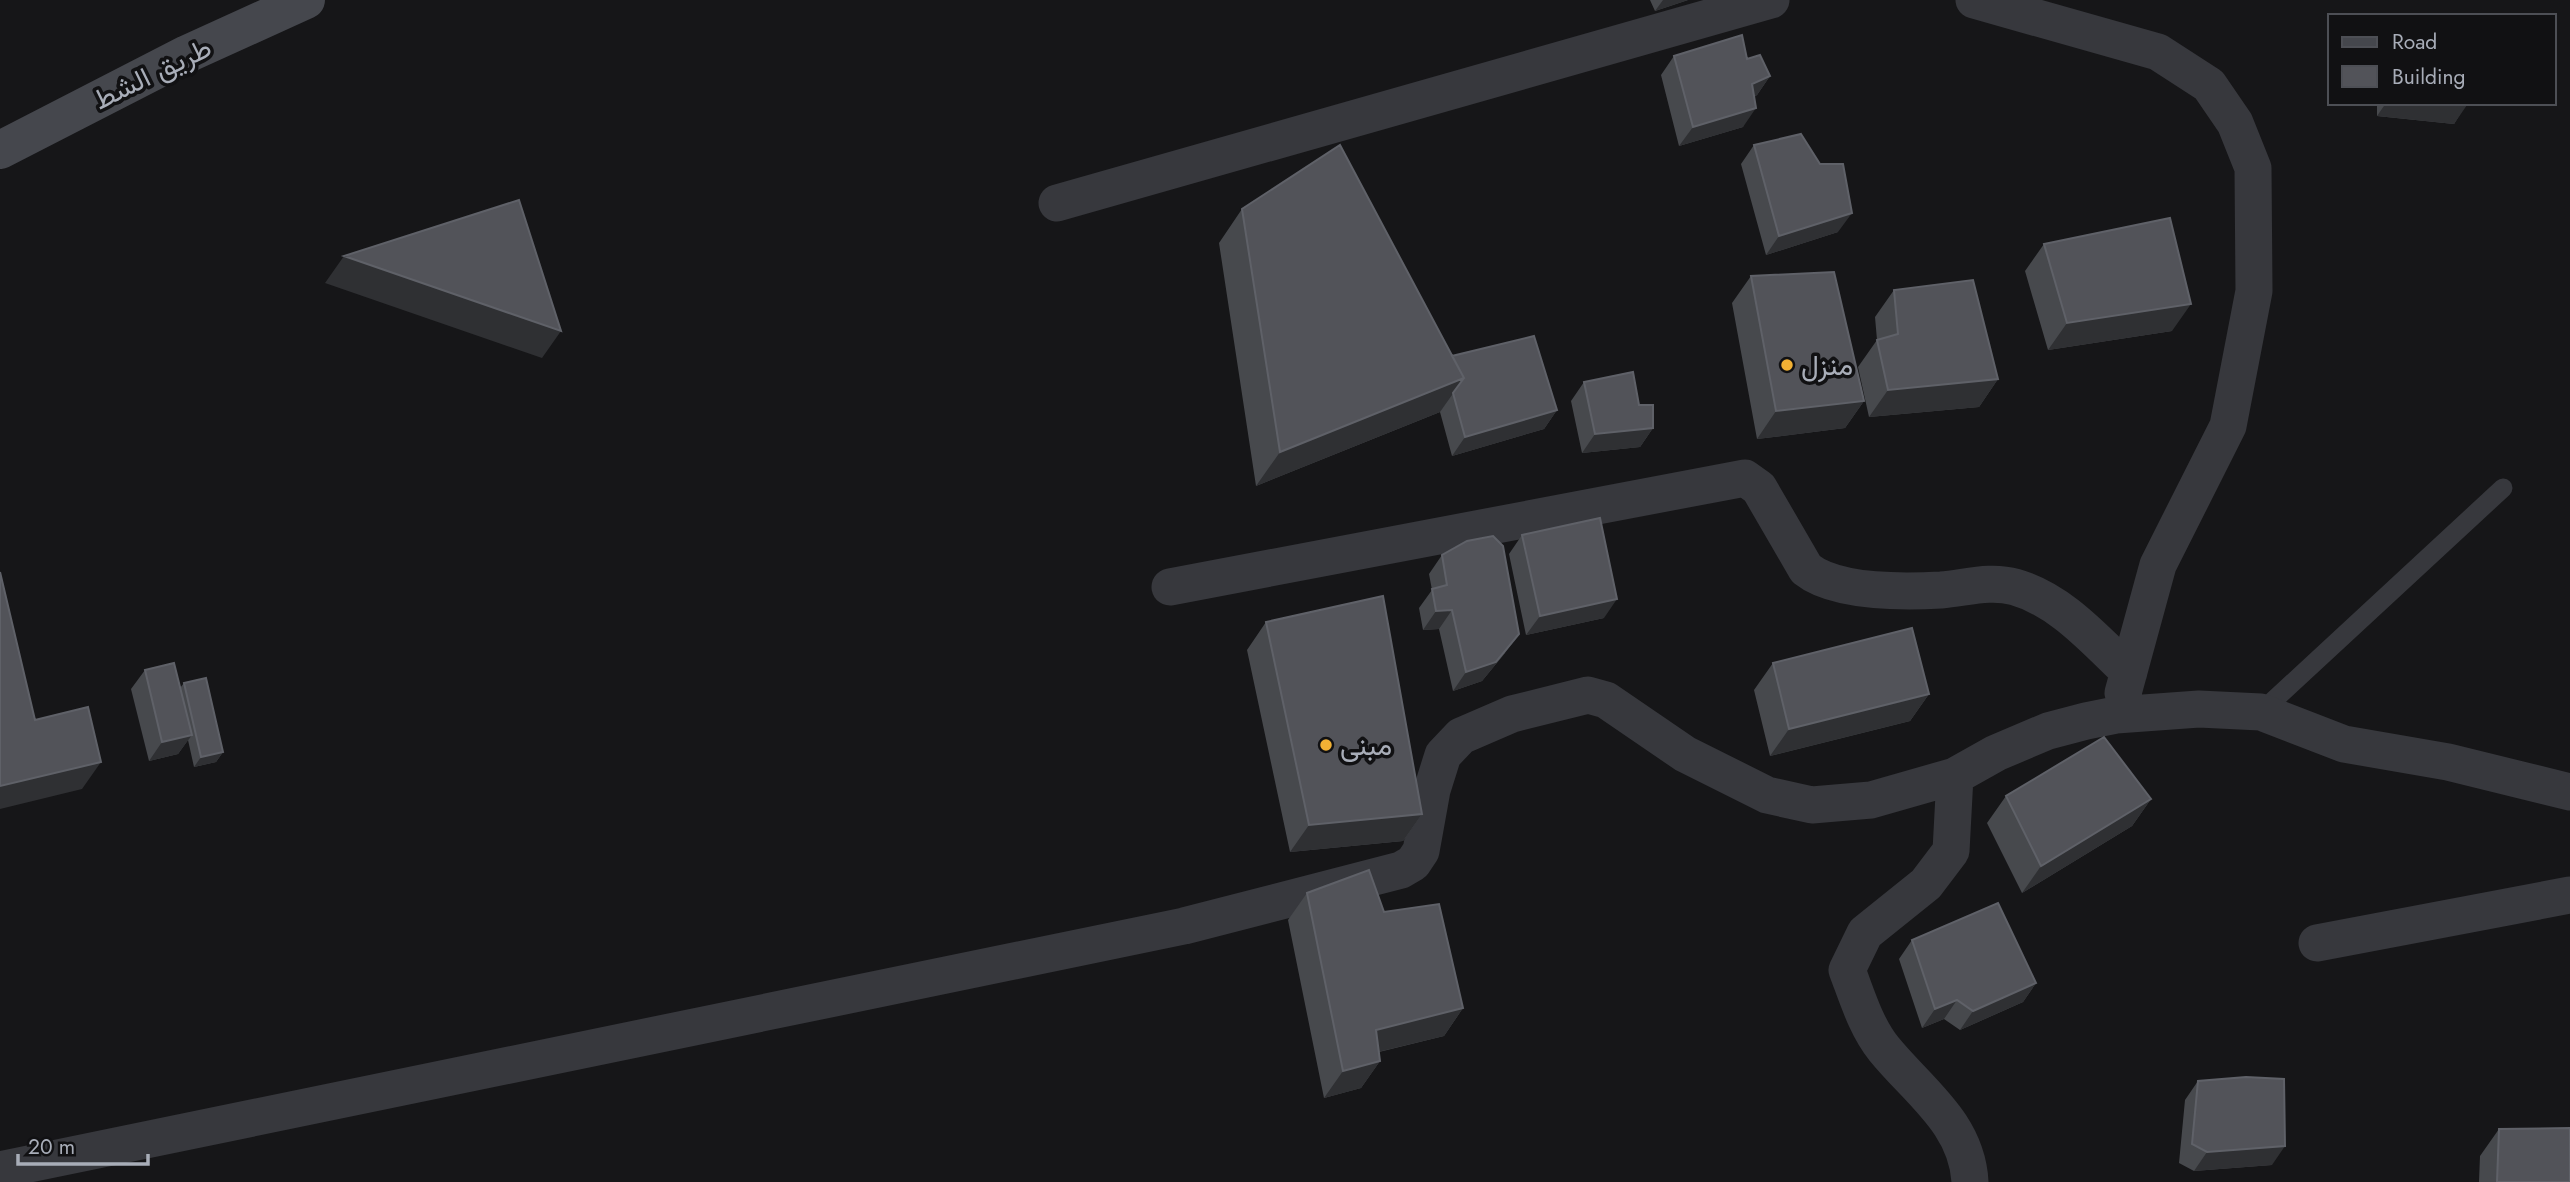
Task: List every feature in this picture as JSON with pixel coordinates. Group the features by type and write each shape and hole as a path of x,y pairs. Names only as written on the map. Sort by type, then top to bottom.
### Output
{"main road":[{"name":"طريق الشط","path":"0,150 187,54 306,0"}],"street":[{"path":"1057,203 1771,0"},
{"path":"1975,0 2158,52 2209,85 2235,122 2253,168 2254,291 2228,426 2172,531 2158,565 2116,715"},
{"path":"1170,587 1745,478 1759,488 1807,569 1817,578 1881,590 1942,590 1991,583 2013,586 2054,604 2129,672"},
{"path":"0,1170 1184,926 1401,870 1413,863 1421,851 1432,790 1444,755 1461,736 1513,714 1588,695 1606,700 1696,760 1767,795 1812,805 1871,800 1955,776 1996,753 2048,731 2116,715 2199,709 2261,712 2344,744 2448,762 2570,792"},
{"path":"1955,776 1951,850 1926,884 1865,933 1847,971 1861,1008 1882,1047 1951,1122 1969,1170 1970,1182"},
{"path":"2317,943 2570,895"}],"lane":[{"path":"2261,712 2503,488"}],"building":[{"path":"1742,35 1747,59 1760,55 1770,76 1752,84 1756,108 1693,127 1674,56"},
{"path":"1801,134 1820,164 1843,164 1852,213 1779,236 1754,145"},
{"path":"1340,145 1464,378 1280,452 1242,209"},
{"path":"519,200 561,331 344,256"},
{"path":"2170,218 2191,304 2067,323 2044,244"},
{"path":"1834,272 1864,401 1776,411 1751,276"},
{"path":"1973,280 1998,379 1888,390 1877,340 1898,334 1894,290"},
{"path":"1534,336 1557,410 1465,437 1453,393 1464,378 1452,356"},
{"path":"1633,372 1639,405 1653,405 1653,428 1595,434 1584,382"},
{"path":"1600,518 1617,599 1540,616 1522,535"},
{"name":"مبنى","path":"1493,536 1503,546 1519,634 1496,662 1466,672 1452,610 1436,611 1432,589 1447,585 1442,555 1467,541"},
{"path":"0,572 35,720 88,707 101,762 0,786"},
{"name":"مبنى","path":"1383,596 1422,814 1309,825 1266,622"},
{"path":"1912,628 1929,694 1789,729 1773,663"},
{"path":"174,663 192,735 162,742 145,670"},
{"path":"206,678 223,752 201,757 184,683"},
{"path":"2104,737 2151,799 2041,866 2006,796"},
{"path":"1369,870 1384,912 1439,904 1463,1008 1376,1030 1380,1061 1343,1071 1307,893"},
{"path":"1998,903 2036,983 1973,1011 1957,1000 1935,1009 1912,940"},
{"path":"2246,1077 2284,1079 2285,1146 2207,1152 2192,1144 2198,1081"},
{"path":"2570,1128 2570,1182 2497,1182 2499,1129"}],"place":[{"name":"منزل","path":"1787,365"},
{"name":"مبنى","path":"1326,745"}]}
